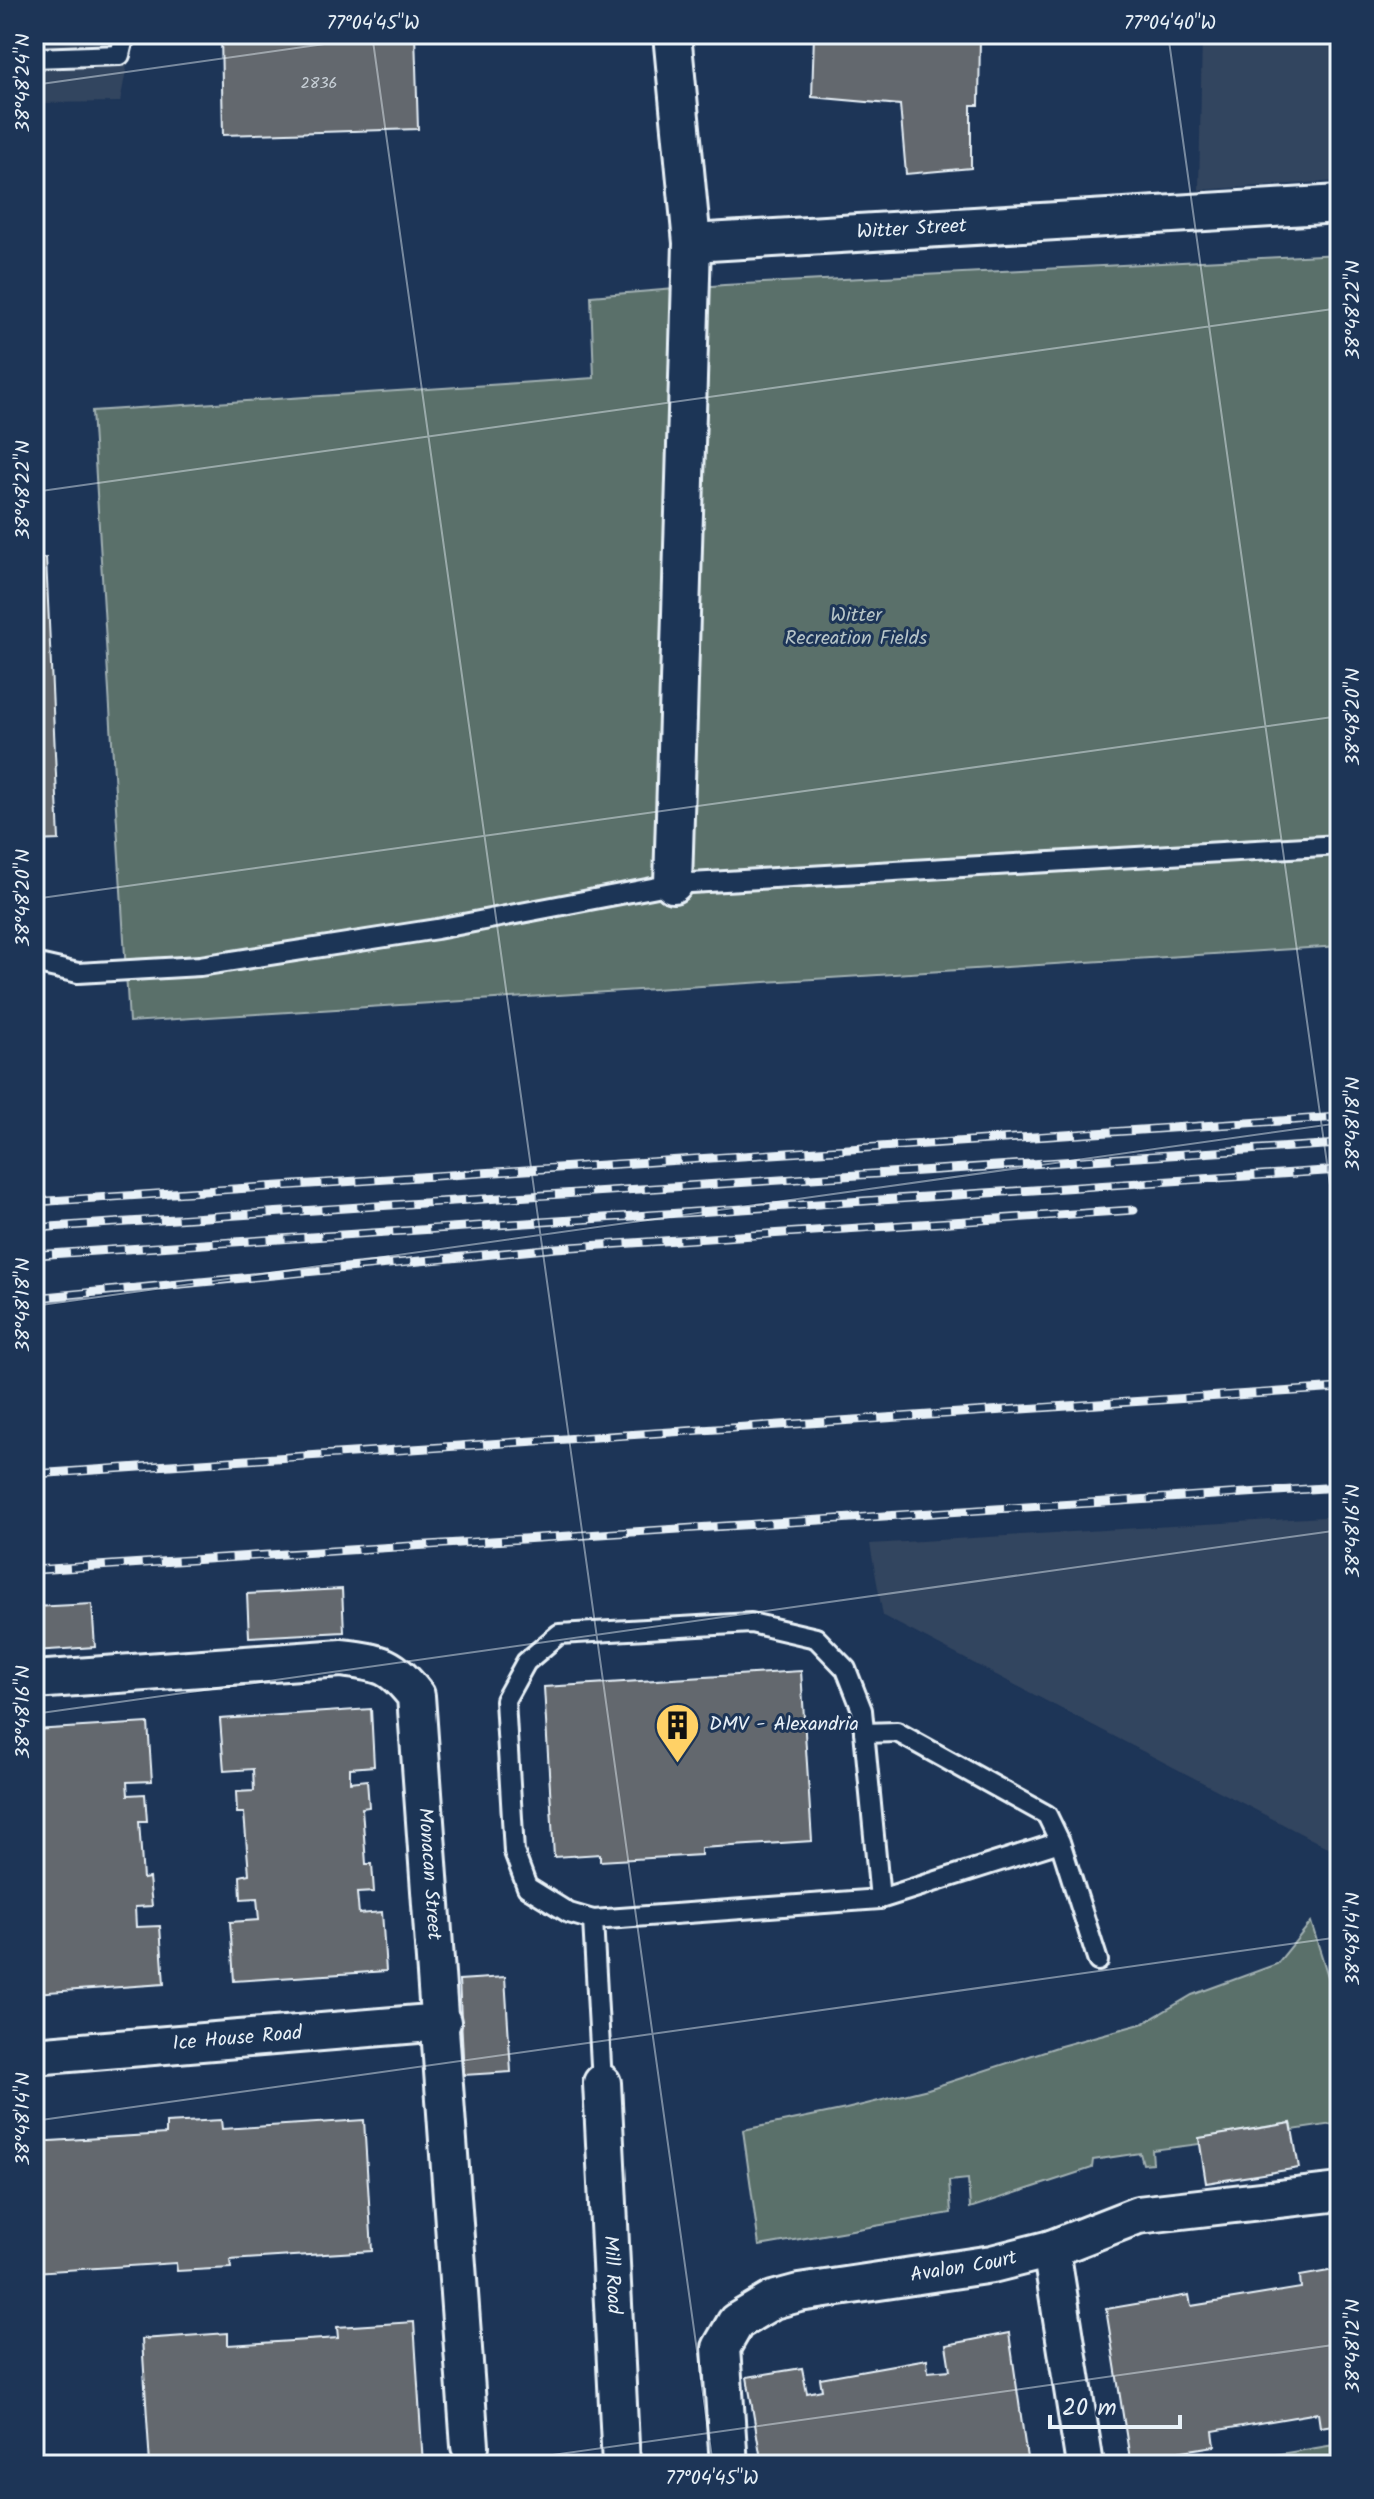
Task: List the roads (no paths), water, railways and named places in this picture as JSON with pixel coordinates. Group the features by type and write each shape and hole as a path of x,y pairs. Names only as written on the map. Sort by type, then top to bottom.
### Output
{"street":[{"path":"672,34 692,243 673,884"},
{"name":"Witter Street","path":"692,243 1340,204"},
{"name":"Monacan Street","path":"34,1680 342,1658 370,1661 398,1672 416,1696 442,2022 470,2446"},
{"name":"Ice House Road","path":"34,2056 442,2022"},
{"name":"Mill Road","path":"602,2083 621,2465"},
{"name":"Avalon Court","path":"729,2465 721,2348 736,2322 773,2300 799,2293 992,2264 1051,2249 1138,2215 1340,2192"},
{"path":"1051,2249 1085,2465"}],"lane":[{"path":"34,58 120,55 125,34"},
{"path":"34,963 78,973 214,963 437,929 673,884 1340,845"},
{"path":"880,1899 862,1710 846,1669 816,1638 751,1623 559,1634 526,1662 505,1700 514,1852 527,1887 569,1913 593,1920 880,1899 1060,1842"},
{"path":"864,1733 897,1732 1047,1815 1060,1842 1098,1961"},
{"path":"593,1920 602,2083"}],"railway":[{"path":"34,1202 1340,1117"},
{"path":"34,1228 1340,1144"},
{"path":"34,1255 1340,1170"},
{"path":"34,1298 556,1248 1134,1210"},
{"path":"34,1474 1340,1388"},
{"path":"34,1570 1340,1487"}],"place":[{"name":"DMV - Alexandria","path":"678,1764"}],"park label":[{"name":"Witter Recreation Fields","path":"856,628"}]}
